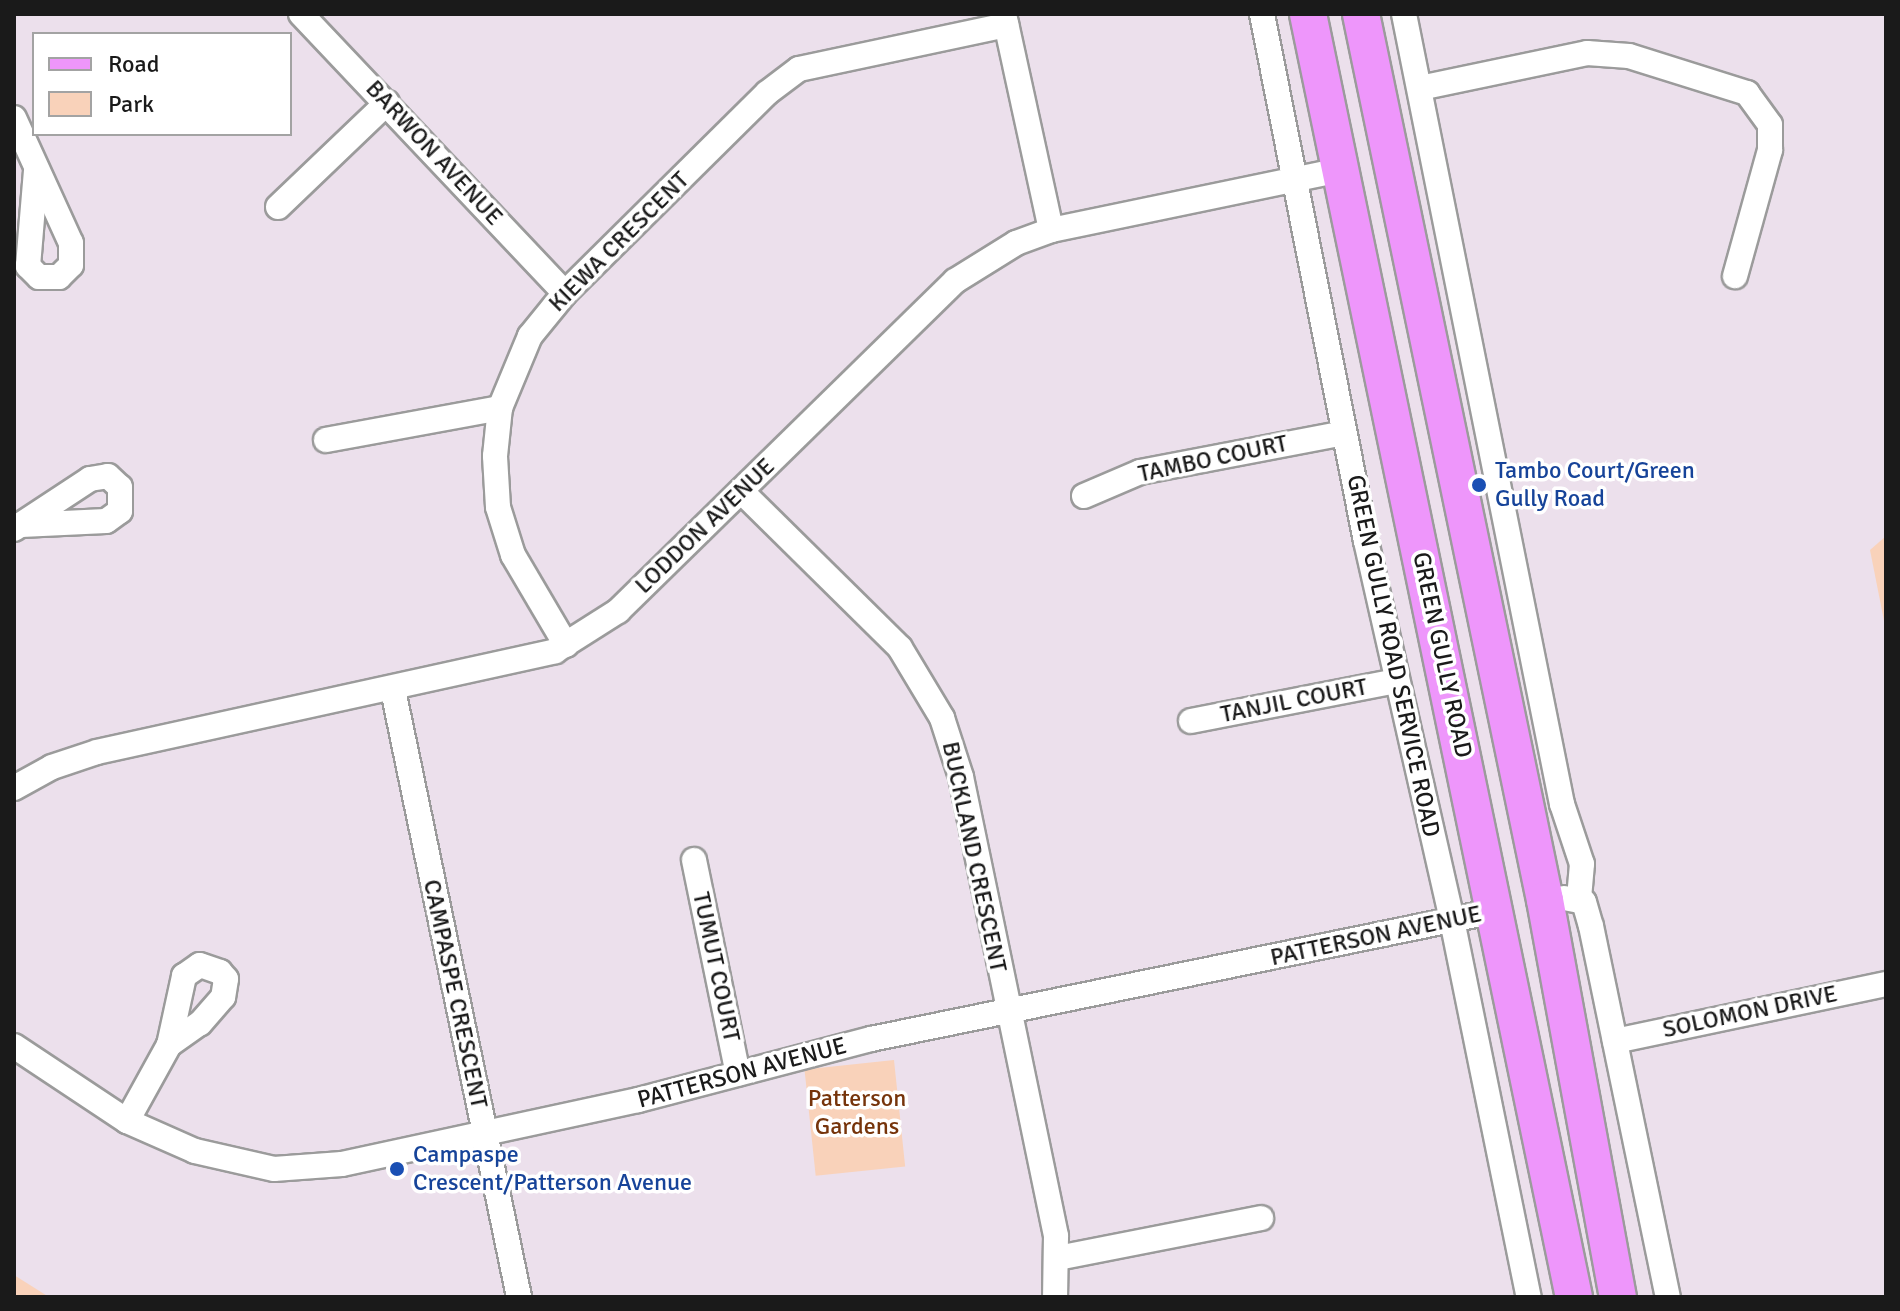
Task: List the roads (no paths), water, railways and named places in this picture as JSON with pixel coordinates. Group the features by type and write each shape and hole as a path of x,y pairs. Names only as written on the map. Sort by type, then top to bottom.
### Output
{"main road":[{"name":"GREEN GULLY ROAD","path":"1308,14 1574,1297"},
{"path":"1361,14 1391,161 1562,899 1618,1297"},
{"path":"1342,170 1391,161"},
{"path":"1495,911 1562,899"}],"street":[{"name":"BARWON AVENUE","path":"301,14 565,293"},
{"name":"GREEN GULLY ROAD SERVICE ROAD","path":"1262,14 1344,433 1396,681 1452,920 1529,1297"},
{"path":"1404,14 1562,804 1582,864 1562,899 1591,926 1668,1297"},
{"path":"1005,19 1051,230"},
{"name":"KIEWA CRESCENT","path":"566,645 527,584 504,533 495,481 500,408 530,336 565,293 767,93 799,69 1005,19"},
{"path":"1420,88 1587,53 1629,56 1747,93 1770,125 1770,150 1735,276"},
{"path":"278,207 387,103"},
{"path":"14,118 36,170"},
{"path":"1391,161 1432,153"},
{"name":"LODDON AVENUE","path":"14,788 85,755 532,659 566,645 618,611 955,281 1016,243 1051,230 1342,170"},
{"path":"326,440 500,408"},
{"name":"TAMBO COURT","path":"1084,496 1140,472 1344,433"},
{"name":"BUCKLAND CRESCENT","path":"741,491 855,599 924,682 961,777 1058,1258 1055,1297"},
{"name":"TANJIL COURT","path":"1191,721 1396,681"},
{"name":"CAMPASPE CRESCENT","path":"393,690 519,1297"},
{"name":"TUMUT COURT","path":"694,860 738,1074"},
{"name":"PATTERSON AVENUE","path":"14,1046 127,1121 195,1151 274,1169 342,1164 484,1137 841,1046 1495,911"},
{"name":"SOLOMON DRIVE","path":"1615,1041 1886,984"},
{"path":"127,1121 169,1045"},
{"path":"1058,1258 1261,1218"}],"place":[{"name":"Tambo Court/Green Gully Road","path":"1479,485"},
{"name":"Campaspe Crescent/Patterson Avenue","path":"397,1169"}],"park label":[{"name":"Patterson Gardens","path":"857,1113"}]}
